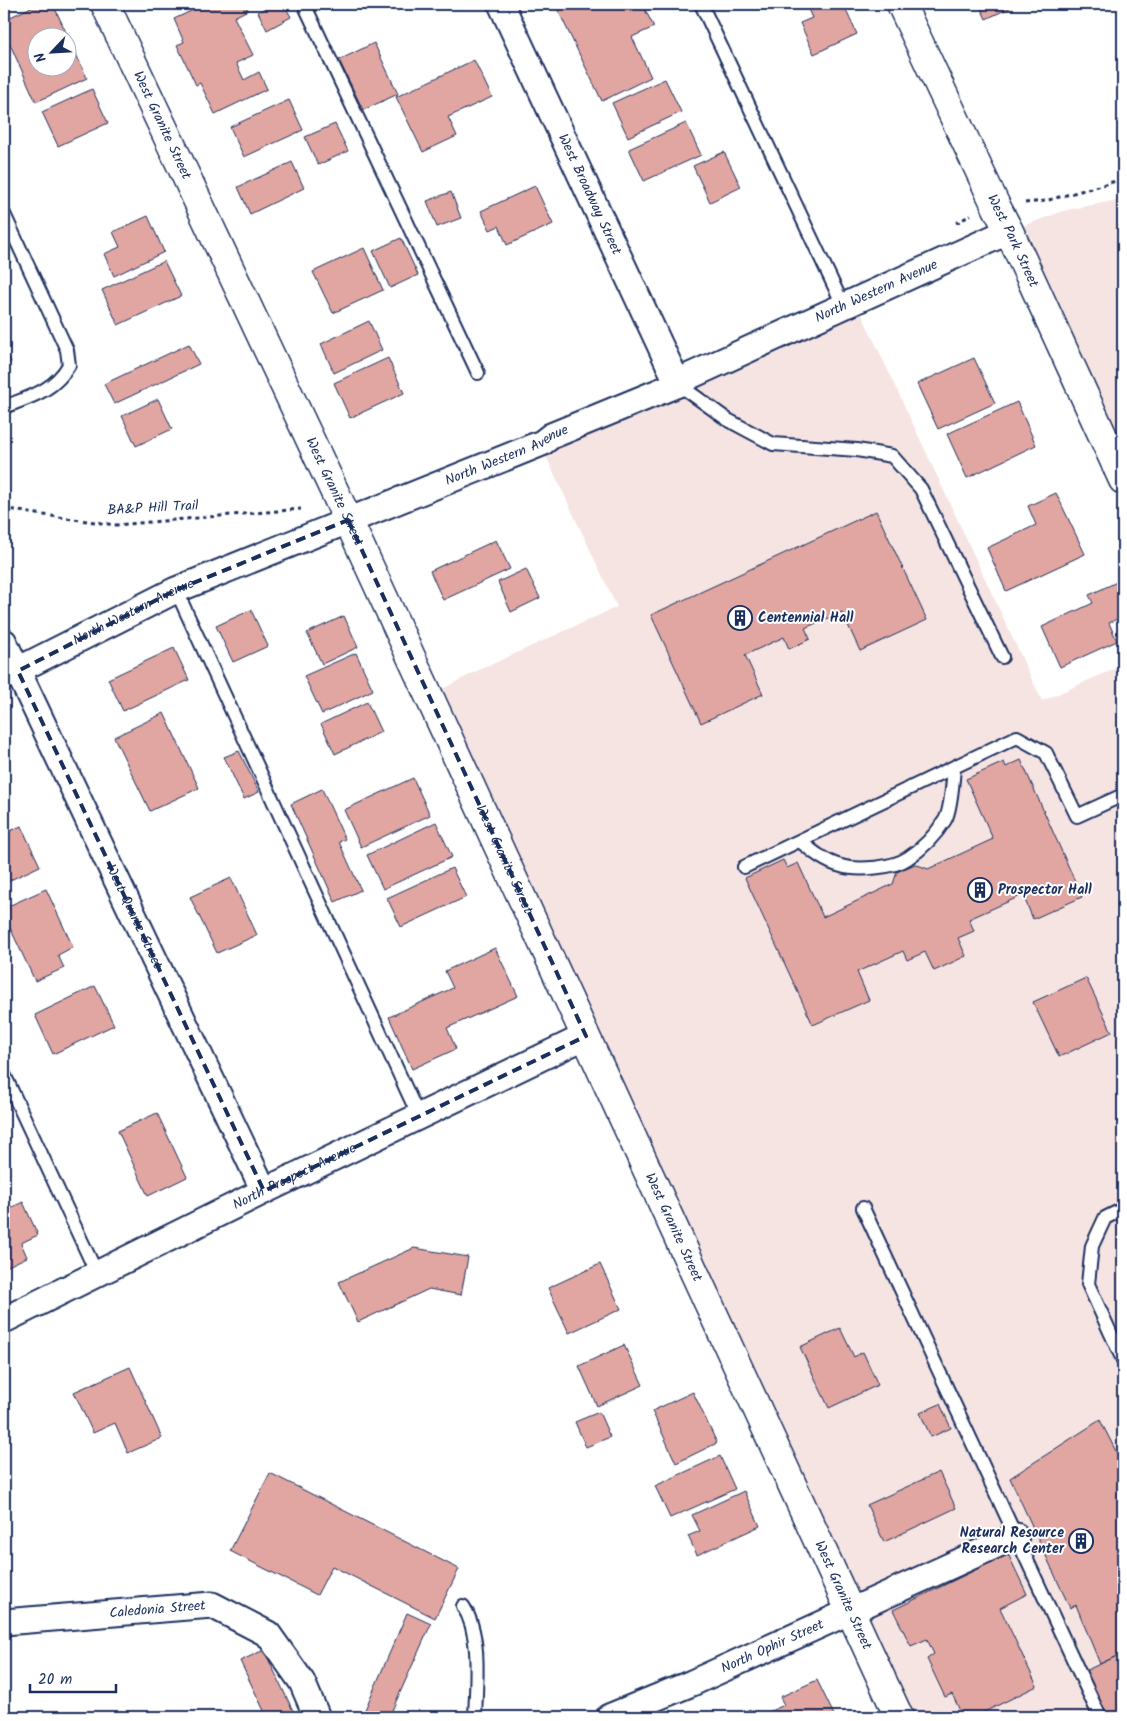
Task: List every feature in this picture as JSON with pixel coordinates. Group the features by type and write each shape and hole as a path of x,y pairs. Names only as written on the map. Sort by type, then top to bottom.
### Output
{"street":[{"name":"West Granite Street","path":"105,4 348,520 899,1717"},
{"name":"West Broadway Street","path":"501,4 678,384"},
{"name":"West Park Street","path":"902,4 1009,230 1123,480"},
{"name":"North Western Avenue","path":"11,674 176,590 542,443 551,436 678,384 690,376 1009,230"},
{"name":"West Quartz Street","path":"4,642 11,674 264,1191"},
{"name":"North Prospect Avenue","path":"4,1320 264,1191 586,1036"},
{"name":"North Ophir Street","path":"609,1717 692,1683 1016,1536"},
{"name":"Caledonia Street","path":"4,1622 212,1605 268,1634 302,1682 317,1717"}],"lane":[{"path":"304,4 478,373"},
{"path":"701,4 844,307"},
{"path":"4,214 67,350 70,366 62,378 49,388 4,407"},
{"path":"678,384 728,420 773,444 857,450 892,456 921,489 1002,657"},
{"path":"176,590 419,1116"},
{"path":"744,867 1017,737 1046,753 1077,816 1123,795"},
{"path":"800,841 822,858 841,866 863,869 883,867 907,860 925,845 946,818 954,767"},
{"path":"4,1074 97,1274"},
{"path":"863,1208 1100,1717"},
{"path":"1123,1209 1105,1218 1092,1246 1088,1284 1123,1360"},
{"path":"463,1606 471,1617 476,1658 475,1717"}],"path":[{"path":"1019,204 1045,201 1123,179"},
{"name":"BA&P Hill Trail","path":"4,508 116,525 304,508"}],"highlighted area":[{"path":"348,520 586,1036 264,1191 18,671 176,590"}],"shaded area":[{"path":"1123,199 1123,480 1009,231 1066,210"},
{"path":"856,302 1042,701 1123,665 1123,1717 899,1717 429,696 477,671 617,607 544,452"}],"building":[{"path":"38,4 53,4 64,28 28,28 28,78 78,78 78,58 87,78 36,102 4,31 4,20"},
{"path":"206,4 245,4 248,10 234,17 253,55 236,63 244,80 259,72 267,89 215,114 200,83 196,85 177,45 184,42 174,19"},
{"path":"273,4 284,4 291,17 267,30 258,12"},
{"path":"555,4 642,4 654,27 632,37 651,77 602,101"},
{"path":"773,4 793,4 777,11"},
{"path":"843,4 857,34 814,54 800,23 812,18 806,5"},
{"path":"979,4 1018,4 986,19"},
{"path":"374,43 398,94 363,110 339,60"},
{"path":"474,60 492,97 448,117 457,136 423,152 396,97"},
{"path":"665,79 681,112 628,137 612,103"},
{"path":"92,89 108,123 58,146 42,112"},
{"path":"289,100 303,130 244,157 230,127"},
{"path":"686,123 701,155 644,181 629,149"},
{"path":"335,124 348,151 318,165 305,137"},
{"path":"724,152 741,187 710,202 693,166"},
{"path":"292,162 304,188 250,214 238,187"},
{"path":"535,186 553,224 507,245 499,226 490,230 481,211"},
{"path":"451,192 461,218 437,227 427,201"},
{"path":"148,216 164,252 114,276 104,254 120,247 113,232"},
{"path":"401,238 418,275 390,288 373,251"},
{"path":"4,246 11,262 4,265"},
{"path":"364,248 383,290 333,313 313,272"},
{"path":"164,261 181,296 118,325 102,290"},
{"path":"369,321 382,350 334,373 321,344"},
{"path":"189,344 199,364 114,404 104,384"},
{"path":"4,347 11,362 4,366"},
{"path":"388,358 404,393 350,418 334,383"},
{"path":"974,358 995,403 938,429 917,384"},
{"path":"158,399 172,429 136,446 122,416"},
{"path":"1017,402 1036,445 967,478 947,434"},
{"path":"1056,493 1085,554 1006,591 987,548 1036,525 1028,506"},
{"name":"Centennial Hall","path":"876,511 927,620 860,651 842,612 805,628 810,639 789,649 784,637 745,655 763,694 701,723 651,615"},
{"path":"496,540 510,569 443,600 430,571"},
{"path":"526,569 540,598 511,612 498,582"},
{"path":"1119,581 1123,590 1123,616 1109,623 1117,641 1060,667 1042,627 1093,603 1089,595"},
{"path":"251,610 268,646 233,662 216,626"},
{"path":"344,616 358,647 322,664 307,633"},
{"path":"174,648 189,680 123,711 108,679"},
{"path":"356,653 373,690 322,714 304,676"},
{"path":"367,702 381,732 335,754 321,724"},
{"path":"164,713 199,788 150,811 114,737"},
{"path":"239,751 259,792 244,799 224,757"},
{"name":"Prospector Hall","path":"1021,760 1082,897 1033,919 1023,895 969,919 974,931 958,938 966,956 934,971 925,952 907,960 903,951 857,972 869,1000 813,1025 745,878 783,860 787,868 798,863 823,917 893,884 897,872 915,864 928,869 993,839 966,779 1004,762 1006,767"},
{"path":"413,778 430,815 361,847 344,810"},
{"path":"322,789 345,839 339,842 361,890 335,902 291,804"},
{"path":"436,822 452,857 383,889 367,855"},
{"path":"21,826 40,866 4,883 4,834"},
{"path":"452,868 466,897 401,927 387,898"},
{"path":"231,878 257,935 217,953 190,897"},
{"path":"46,889 73,947 58,955 64,968 35,981 4,915 4,908"},
{"path":"495,948 518,996 447,1028 456,1049 412,1069 389,1017 453,988 445,971"},
{"path":"1086,978 1112,1032 1059,1057 1033,1002"},
{"path":"95,986 114,1025 53,1054 35,1015"},
{"path":"157,1113 187,1177 148,1196 118,1131"},
{"path":"23,1202 38,1235 21,1243 27,1257 4,1268 4,1211"},
{"path":"414,1248 468,1257 461,1295 429,1289 358,1322 339,1282"},
{"path":"600,1264 621,1309 569,1333 548,1288"},
{"path":"840,1328 854,1357 863,1352 878,1385 829,1408 800,1347"},
{"path":"624,1345 643,1385 597,1406 579,1366"},
{"path":"130,1367 162,1438 128,1453 115,1423 93,1433 74,1392"},
{"path":"693,1392 717,1443 676,1463 652,1411"},
{"path":"940,1404 951,1428 931,1437 920,1413"},
{"path":"599,1412 610,1437 586,1447 575,1422"},
{"name":"Natural Resource Research Center","path":"1100,1420 1123,1465 1123,1653 1100,1664 1076,1605 1070,1608 1010,1478"},
{"path":"720,1456 735,1489 670,1518 655,1486"},
{"path":"939,1472 956,1508 884,1542 867,1505"},
{"path":"270,1473 459,1569 435,1618 332,1566 317,1595 230,1551"},
{"path":"744,1491 760,1526 697,1555 688,1536 700,1531 692,1515"},
{"path":"1008,1554 1027,1594 1000,1608 1037,1686 974,1717 963,1717 952,1694 945,1697 927,1659 934,1654 927,1639 911,1646 893,1610"},
{"path":"407,1613 431,1624 389,1717 375,1717 364,1712"},
{"path":"264,1650 296,1717 267,1717 240,1661"},
{"path":"1123,1653 1123,1717 1107,1717 1085,1671"},
{"path":"817,1680 835,1717 758,1717 784,1705 780,1697"},
{"path":"750,1709 754,1717 734,1717"}],"place":[{"name":"Centennial Hall","path":"740,618"},
{"name":"Prospector Hall","path":"980,890"},
{"name":"Natural Resource Research Center","path":"1081,1541"}]}
